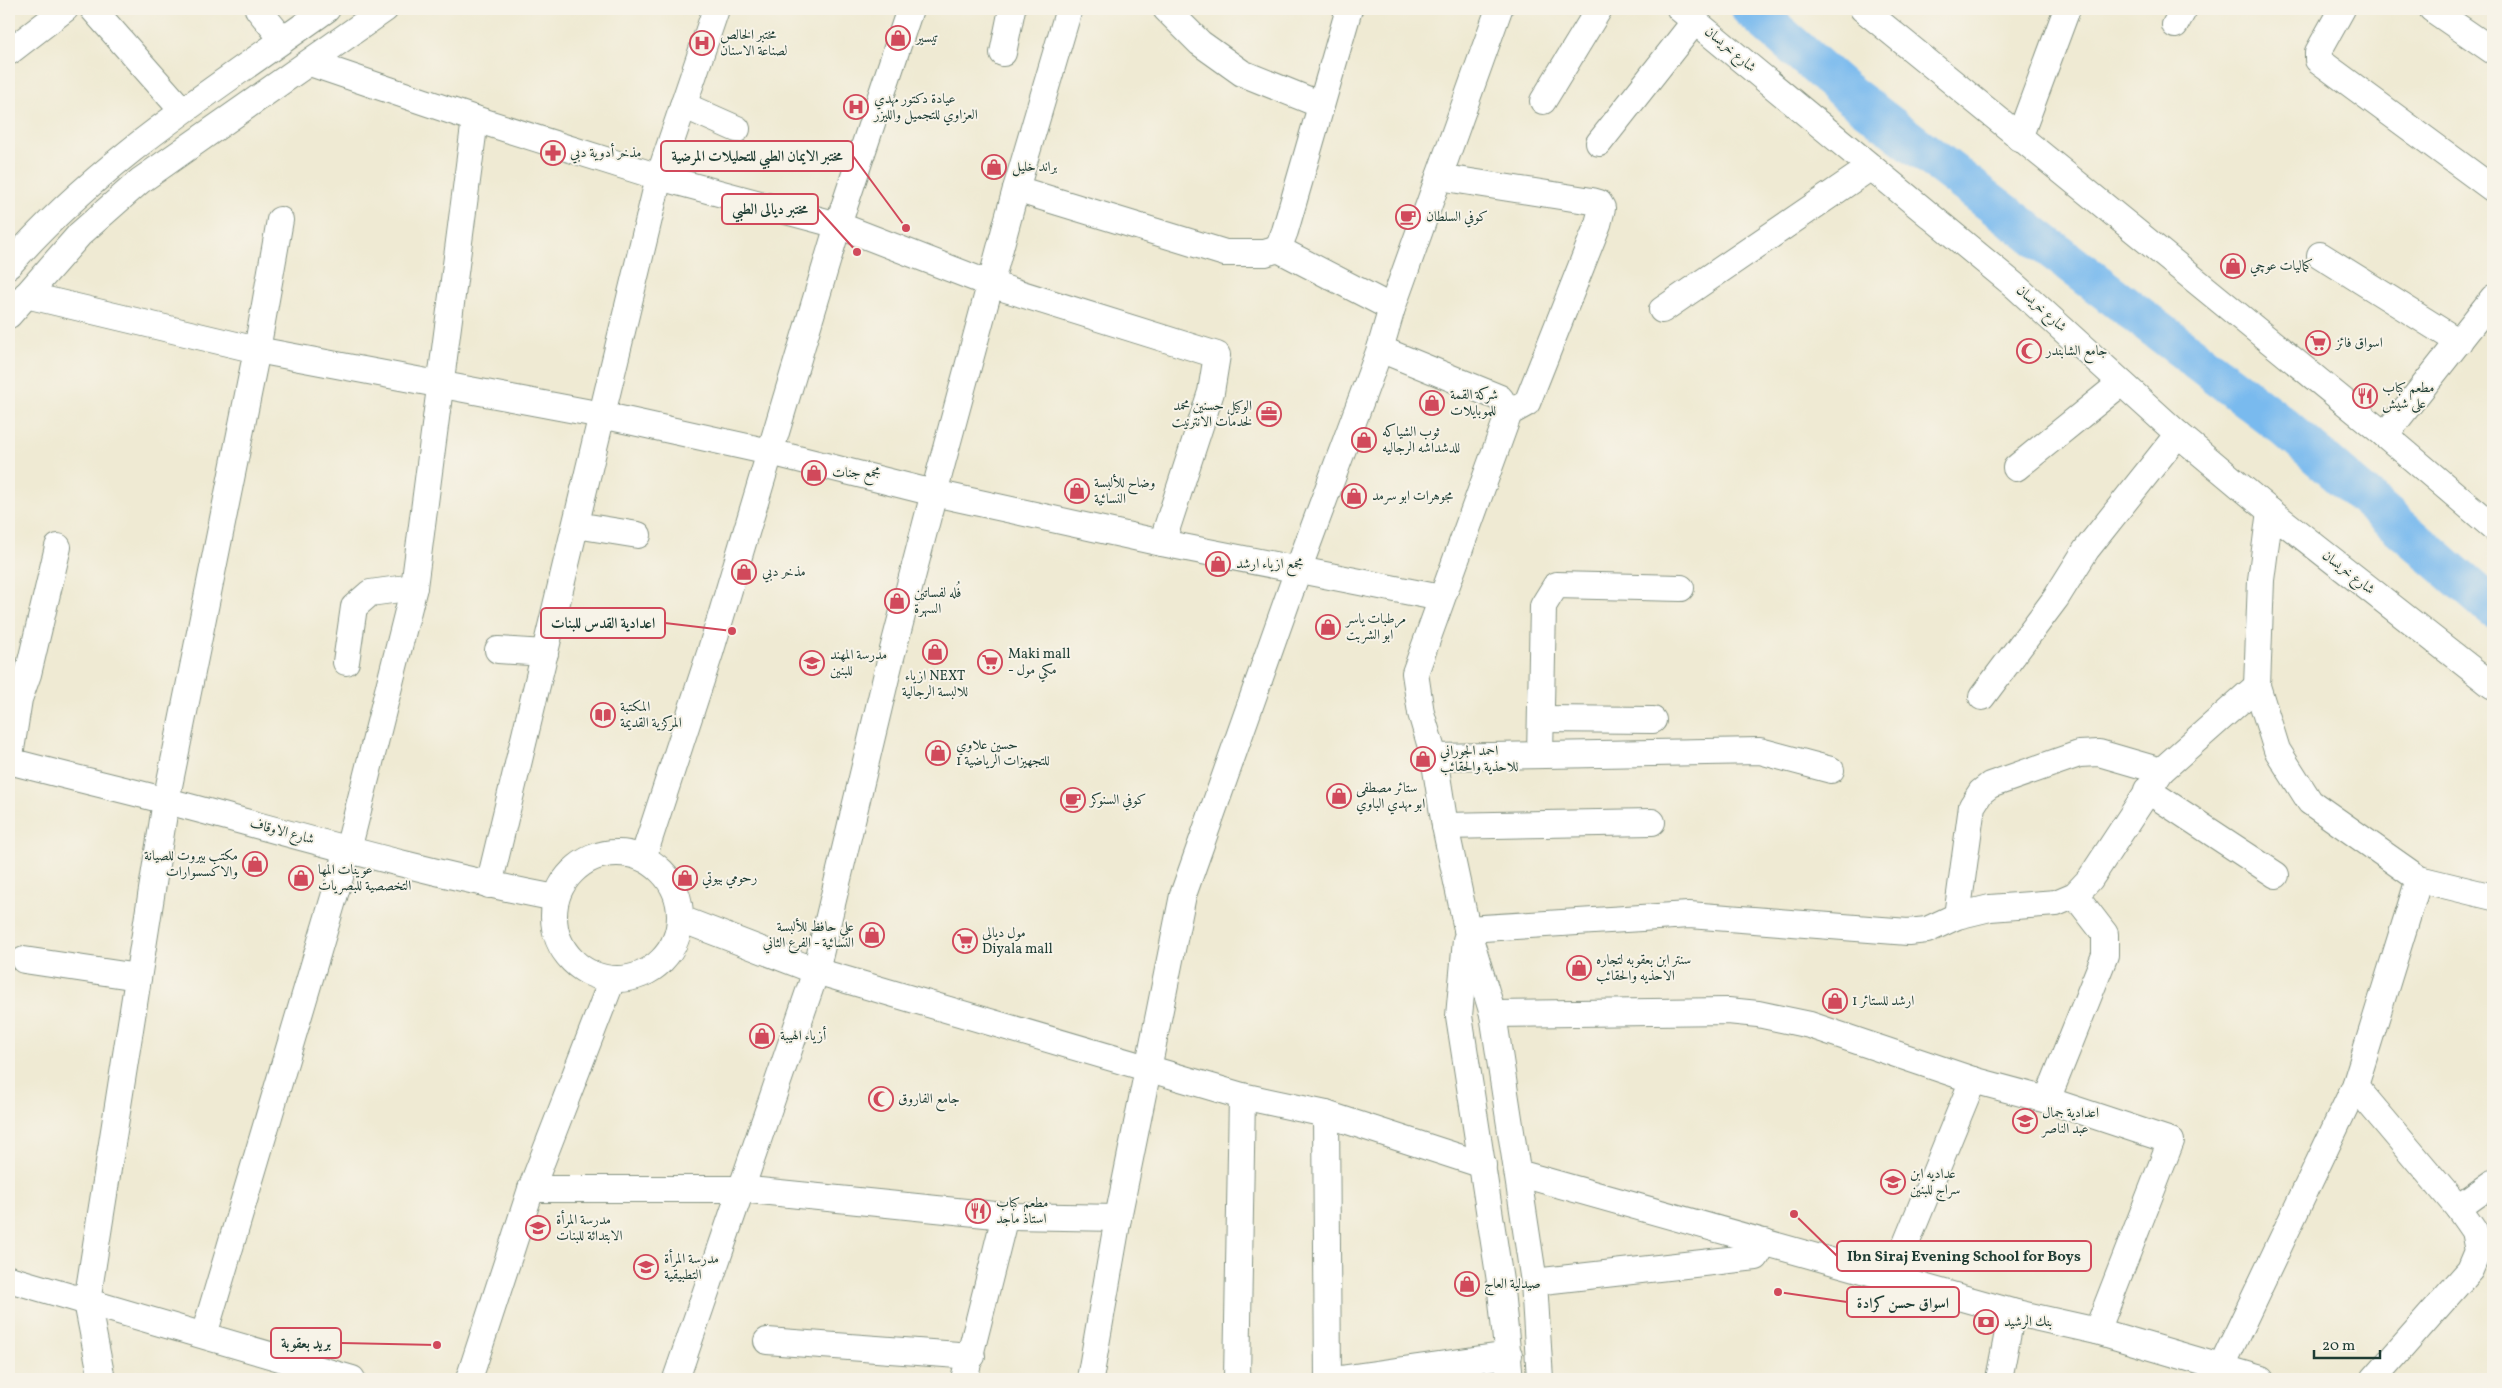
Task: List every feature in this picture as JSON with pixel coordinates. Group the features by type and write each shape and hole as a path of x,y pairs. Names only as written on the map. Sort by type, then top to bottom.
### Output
{"street":[{"path":"9,52 65,9"},
{"path":"93,9 182,110"},
{"path":"258,9 283,40"},
{"path":"9,265 87,185 182,110 327,9"},
{"path":"9,315 80,234 140,181 385,9"},
{"path":"489,885 659,177 716,9"},
{"path":"643,858 710,653 838,225 910,9"},
{"path":"1003,53 1012,9"},
{"path":"676,1379 816,971 888,665 1016,189 1069,9"},
{"path":"1166,9 1200,43 1242,73 1321,105"},
{"path":"1278,249 1285,231 1349,9"},
{"path":"1090,1379 1118,1218 1183,896 1298,570 1380,349 1392,308 1499,9"},
{"path":"1543,101 1599,9"},
{"path":"1863,9 2385,435 2493,527"},
{"path":"2019,138 2067,9"},
{"path":"2342,9 2318,52 2318,60 2493,189"},
{"path":"2432,9 2493,51"},
{"path":"1599,143 1688,15"},
{"name":"شارع خريسان","path":"1688,15 2014,285 2178,434 2270,511 2493,686"},
{"path":"310,63 475,119 659,177 838,225 990,284 1217,355 1211,392 1162,543"},
{"path":"684,105 737,129"},
{"path":"204,1335 348,850 414,587 475,119"},
{"path":"1662,310 1871,167"},
{"path":"1439,177 1592,201 1599,203 1602,208 1598,224 1527,403 1509,413 1416,673 1421,713 1434,757 1445,826 1467,929 1493,1014 1534,1282 1540,1379"},
{"path":"1016,189 1225,253 1265,253 1278,249 1392,308"},
{"path":"102,1379 87,1302 166,801 257,350 280,220"},
{"path":"2320,255 2459,342"},
{"path":"26,295 257,350 602,415 770,452 934,493 1162,543 1442,598"},
{"path":"2385,435 2492,303"},
{"path":"1380,349 1500,398 1509,413"},
{"path":"2016,468 2121,383"},
{"path":"1982,697 2056,598 2086,550 2178,434"},
{"path":"2270,511 2261,580 2257,686 2277,750 2310,802 2419,879 2493,897"},
{"path":"576,525 638,535"},
{"path":"9,761 19,699 28,674 58,547"},
{"path":"1540,755 1543,606 1556,585 1681,588"},
{"path":"346,662 354,607 370,593 414,587"},
{"path":"498,650 545,653"},
{"path":"1467,929 1689,915 1908,932 1928,930 1957,916 1990,908 2056,903 2075,895 2090,879 2154,780 2257,686"},
{"path":"1541,719 1653,720"},
{"path":"1434,757 1760,751 1830,770"},
{"path":"1957,916 1972,806 1981,792 1990,785 2079,754 2099,753 2154,780 2276,875"},
{"name":"شارع الاوقاف","path":"9,761 348,850 489,885 556,898"},
{"path":"1445,826 1652,822"},
{"path":"615,852 643,858 654,863 669,878 678,897 681,919 677,939 667,956 651,970 632,978 612,980 594,976 577,966 564,952 556,935 553,916 556,898 564,880 578,866 595,856 615,852"},
{"path":"2221,1368 2355,1086 2419,879"},
{"path":"2047,1100 2105,955 2105,934 2075,895"},
{"path":"681,919 816,971 1242,1096 1326,1114 1483,1165"},
{"path":"1340,1379 1509,1367 1483,1165 1458,1016 1467,929"},
{"path":"24,960 138,977"},
{"path":"469,1379 531,1189 612,980"},
{"path":"1493,1014 1718,1011 1758,1014 1810,1025 1973,1080 2047,1100 2171,1142 2097,1331"},
{"path":"1892,1278 1973,1080"},
{"path":"2355,1086 2458,1208 2474,1231 2478,1251 2470,1270 2374,1379"},
{"path":"1238,1379 1242,1096"},
{"path":"1326,1114 1328,1379"},
{"path":"1518,1173 2012,1312 2097,1331 2262,1379"},
{"path":"2458,1208 2493,1183"},
{"path":"531,1189 740,1189 1005,1216 1118,1218"},
{"path":"767,1341 968,1368 1005,1216"},
{"path":"1534,1282 1756,1257 1765,1242"},
{"path":"9,1279 204,1335 340,1377"},
{"path":"1999,1379 2012,1312"}],"waterway":[{"path":"1751,9 1845,91 2282,425 2493,608"}],"place":[{"name":"تيسير","path":"898,38"},
{"name":"مختبر الخالص لصناعة الاسنان","path":"702,43"},
{"name":"عيادة دكتور مهدي العزاوي للتجميل والليزر","path":"856,107"},
{"name":"مذخر أدوية دبي","path":"553,153"},
{"name":"براند خليل","path":"994,167"},
{"name":"كوفي السلطان","path":"1408,217"},
{"name":"مختبر الايمان الطبي للتحليلات المرضية","path":"906,228"},
{"name":"مختبر ديالى الطبي","path":"857,252"},
{"name":"كماليات عوچي","path":"2233,266"},
{"name":"اسواق فائز","path":"2318,343"},
{"name":"جامع الشابندر","path":"2029,351"},
{"name":"مطعم كباب على شيش","path":"2365,396"},
{"name":"شركة القمة للموبايلات","path":"1432,403"},
{"name":"الوكيل حسنين محمد لخدمات الانترنيت","path":"1269,414"},
{"name":"ثوب الشياكه للدشداشه الرجاليه","path":"1364,440"},
{"name":"مجمع جنات","path":"814,473"},
{"name":"وضاح للألبسة النسائية","path":"1077,491"},
{"name":"مجوهرات ابو سرمد","path":"1354,496"},
{"name":"مجمع ازياء ارشد","path":"1218,564"},
{"name":"مذخر دبي","path":"744,572"},
{"name":"فُله لفساتين السهرة","path":"897,601"},
{"name":"مرطبات ياسر ابو الشربت","path":"1328,627"},
{"name":"اعدادية القدس للبنات","path":"732,631"},
{"name":"ازياء NEXT للالبسة الرجالية","path":"935,652"},
{"name":"Maki mall - مكي مول","path":"990,662"},
{"name":"مدرسة المهند للبنين","path":"812,663"},
{"name":"المكتبة المركزية القديمة","path":"603,715"},
{"name":"حسين علاوي للتجهيزات الرياضية 1","path":"938,753"},
{"name":"احمد الجوراني للاحذية والحقائب","path":"1423,759"},
{"name":"ستائر مصطفى ابو مهدي الباوي","path":"1339,796"},
{"name":"كوفي السنوكر","path":"1073,800"},
{"name":"مكتب بيروت للصيانة والاكسسوارات","path":"255,864"},
{"name":"عوينات المها التخصصية للبصريات","path":"301,878"},
{"name":"رحومي بيوتي","path":"685,878"},
{"name":"علي حافظ للألبسة النسائية - الفرع الثاني","path":"872,935"},
{"name":"مول ديالى Diyala mall","path":"965,941"},
{"name":"سنتر ابن بعقوبه لتجاره الاحذيه والحقائب","path":"1579,968"},
{"name":"ارشد للستائر 1","path":"1835,1001"},
{"name":"أزياء الهيبة","path":"762,1036"},
{"name":"جامع الفاروق","path":"881,1099"},
{"name":"اعدادية جمال عبد الناصر","path":"2025,1121"},
{"name":"عداديه ابن سراج للبنين","path":"1893,1182"},
{"name":"مطعم كباب استاذ ماجد","path":"978,1211"},
{"name":"Ibn Siraj Evening School for Boys","path":"1794,1214"},
{"name":"مدرسة المرأة الابتدائة للبنات","path":"538,1228"},
{"name":"مدرسة المرأة التطبيقية","path":"646,1267"},
{"name":"صيدلية العاج","path":"1467,1284"},
{"name":"اسواق حسن كرادة","path":"1778,1292"},
{"name":"بنك الرشيد","path":"1986,1322"},
{"name":"بريد بعقوبة","path":"437,1345"}]}
